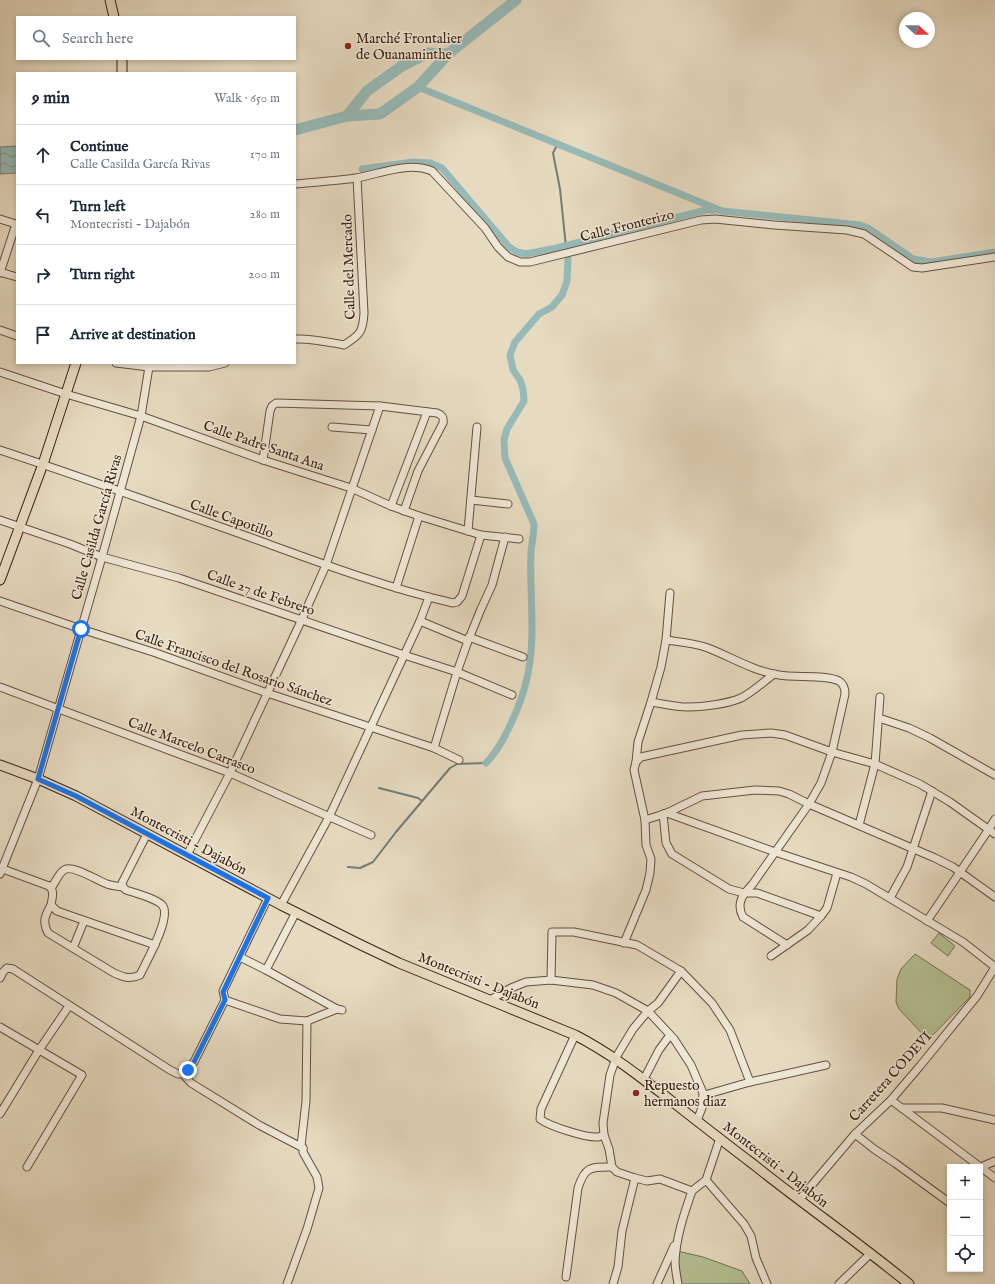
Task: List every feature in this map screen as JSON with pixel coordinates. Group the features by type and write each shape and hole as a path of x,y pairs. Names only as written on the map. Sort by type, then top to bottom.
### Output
{"main road":[{"path":"110,0 114,16"},
{"path":"122,60 122,72"},
{"path":"0,580 43,464 76,364"},
{"name":"Montecristi - Dajabón","path":"0,765 38,779 76,796 281,905 399,963 575,1035 596,1046 616,1059 697,1120 799,1200 871,1253 909,1284"}],"street":[{"name":"Calle Fronterizo","path":"296,184 357,178 407,167 424,167 432,171 485,228 508,257 520,262 530,262 701,220 715,219 847,230 864,234 913,267 922,268 995,257"},
{"name":"Calle del Mercado","path":"296,339 301,338 344,345 358,336 363,326 364,313 357,178"},
{"path":"0,219 16,224 0,272 16,277"},
{"path":"0,330 16,336"},
{"path":"124,364 149,367 209,367 221,364"},
{"name":"Calle Casilda García Rivas","path":"1,870 38,779 59,708 141,416 149,367"},
{"name":"Calle Padre Santa Ana","path":"0,372 66,394 141,416 263,460 351,488 418,516 481,535 519,539"},
{"path":"263,460 270,411 272,406 276,403 380,406 441,415 444,418 443,423 418,471 404,511"},
{"path":"188,855 230,773 326,565 380,406"},
{"path":"391,506 427,412"},
{"path":"332,426 372,430"},
{"path":"468,531 477,427"},
{"name":"Calle Capotillo","path":"0,450 120,491 326,565 396,588 454,603 457,602 462,596 481,535"},
{"path":"471,500 508,504"},
{"path":"396,588 418,516"},
{"name":"Calle 27 de Febrero","path":"0,520 70,544 102,557 179,578 302,619 457,672 512,695"},
{"path":"434,748 457,672 480,609 492,585 505,537"},
{"path":"624,942 646,890 650,873 651,859 646,844 646,820 634,770 638,742 661,667 666,640 670,593"},
{"path":"281,905 329,817 420,621 429,597"},
{"name":"Calle Francisco del Rosario Sánchez","path":"0,601 156,653 267,693 434,748 459,760"},
{"path":"420,621 523,657"},
{"path":"666,640 706,647 756,669 774,674 789,677 832,679 840,682 844,687 845,694 832,752 821,783 752,885 744,893 740,905 740,911 744,918 787,945"},
{"path":"651,702 688,707 723,703 740,698 754,690 774,674"},
{"name":"Calle Marcelo Carrasco","path":"0,687 230,773 371,835"},
{"path":"859,825 875,764 880,697"},
{"path":"878,718 916,731 995,775"},
{"path":"636,762 641,757 649,755 742,736 771,733 785,735 832,752 875,764 920,784 950,802 992,832"},
{"path":"646,820 665,814 702,796 755,790 779,791 936,858 953,867 995,897"},
{"path":"890,898 907,867 932,791"},
{"path":"665,814 837,872 866,884 963,942 995,966"},
{"path":"665,814 666,842 672,854 730,889 744,893 757,893 821,916"},
{"path":"927,920 960,872 992,832 995,819"},
{"path":"1,870 49,886 51,888 53,893 51,905 46,914 44,926 48,933 114,973 126,978 134,978 140,976 155,945 165,913 163,906 157,901 126,890 123,886 123,880 147,834"},
{"path":"51,888 63,871 67,868 92,877 108,885 123,886"},
{"path":"771,956 808,930 821,916 827,908 837,872"},
{"path":"184,1074 194,1062 225,1000 223,992 268,898"},
{"path":"51,905 57,911 155,945"},
{"path":"266,970 296,912"},
{"path":"73,948 84,921"},
{"path":"551,980 552,932 574,932 637,945 681,971 712,1003 730,1030 750,1082"},
{"path":"225,1000 280,1019 307,1021 340,1010 240,957"},
{"name":"Carretera CODEVI","path":"799,1200 855,1134 891,1100 920,1066 977,996 995,966"},
{"path":"0,978 7,968 13,969 170,1070 178,1074 184,1074"},
{"path":"681,971 658,1003 648,1011 633,1029 616,1059 610,1075 602,1123 612,1167 617,1172 648,1181 660,1179 692,1191"},
{"path":"490,1000 511,988 526,982 551,980 593,985 616,993 648,1011 674,1039 691,1065 703,1093 703,1105 697,1120"},
{"path":"0,1113 38,1050 69,1006"},
{"path":"287,1284 320,1188 317,1177 301,1146 306,1101 307,1021"},
{"path":"0,1028 82,1075 27,1167"},
{"path":"575,1035 541,1110 540,1119 545,1123 579,1134 598,1137 604,1135"},
{"path":"644,1080 659,1050 670,1035"},
{"path":"703,1097 708,1094 750,1082 826,1065"},
{"path":"184,1074 191,1083 259,1125 303,1148"},
{"path":"891,1100 977,1164"},
{"path":"902,1108 942,1108 995,1120"},
{"path":"855,1134 947,1201"},
{"path":"657,1284 677,1241 692,1191 706,1180 720,1138"},
{"path":"983,1166 995,1160"},
{"path":"566,1277 578,1188 581,1178 585,1171 592,1167 612,1167"},
{"path":"983,1169 995,1178"},
{"path":"613,1284 618,1267 622,1231 635,1178"},
{"path":"706,1180 744,1224 751,1236 756,1258 767,1284"},
{"path":"677,1241 675,1263 678,1284"},
{"path":"840,1284 871,1253"}],"green space":[{"path":"939,933 955,946 948,956 931,943"},
{"path":"915,954 970,990 970,997 928,1040 899,1009 896,1002 897,979 901,969"},
{"path":"677,1251 703,1257 742,1271 750,1284 681,1284"}],"water":[{"path":"16,146 16,173 0,174 0,147"}],"waterway":[{"path":"296,130 347,116 380,114 418,87 448,54 516,0"},
{"path":"347,116 367,91 402,66 428,53 448,54"},
{"path":"418,87 722,211 860,225 868,228 913,259 931,262 995,252"},
{"path":"558,143 553,153 560,189 566,247"},
{"path":"362,169 413,162 430,163 442,168 509,247 517,252 526,254 557,248 706,210 715,210"},
{"path":"486,763 508,731 522,697 529,666 532,634 531,551 534,524 505,458 504,440 507,429 524,401 523,389 520,380 513,370 510,355 515,342 539,314 552,307 562,295 567,281 568,259"},
{"path":"348,867 360,868 373,862 396,832 450,768 457,764 486,763"},
{"path":"379,788 418,798 422,801"}],"place":[{"name":"Marché Frontalier de Ouanaminthe","path":"348,46"},
{"name":"Repuesto hermanos diaz","path":"636,1093"}],"route":[{"path":"81,629 38,779 76,796 268,898 223,992 225,1000 194,1062 188,1070"}]}
